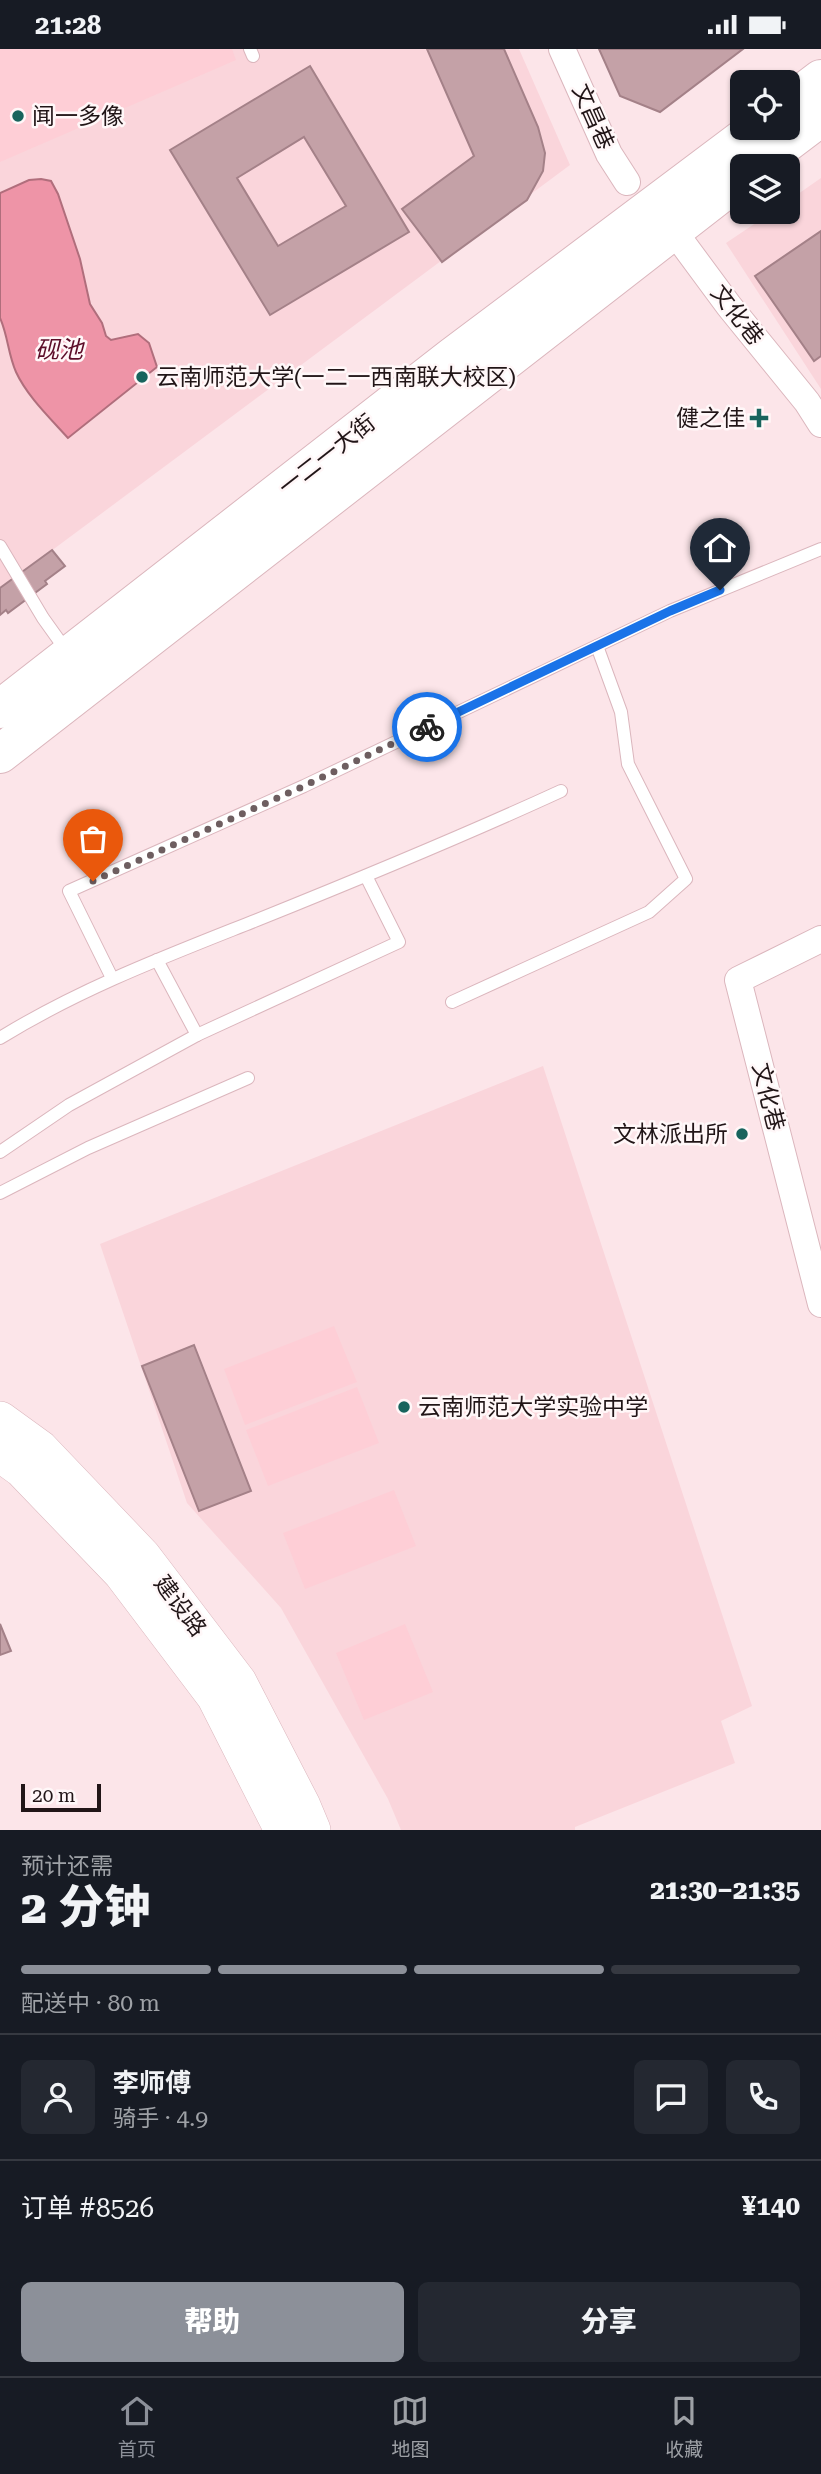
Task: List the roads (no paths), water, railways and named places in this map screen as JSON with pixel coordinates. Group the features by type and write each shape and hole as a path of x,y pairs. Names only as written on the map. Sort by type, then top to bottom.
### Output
{"main road":[{"path":"800,95 821,79"},
{"path":"772,154 821,117"},
{"name":"一二一大街","path":"0,709 452,357 741,140"},
{"name":"一二一大街","path":"0,754 651,206 730,181"}],"street":[{"name":"文昌巷","path":"562,49 609,154 651,206"},
{"name":"文化巷","path":"651,206 729,306 816,407"},
{"name":"文化巷","path":"821,939 738,979 821,1304"},
{"name":"建设路","path":"0,1420 40,1449 142,1556 238,1682 312,1830"},
{"name":"建设路","path":"0,1453 22,1469 122,1573 215,1696 284,1830"}],"lane":[{"path":"0,546 4,566 70,656"},
{"path":"112,978 69,891 304,786 670,611 821,549"},
{"path":"452,1002 649,912 686,879 628,764 621,712 597,646"},
{"path":"0,1038 112,978 453,841 561,791"},
{"path":"0,1152 69,1105 197,1035 399,942 366,876"},
{"path":"158,960 197,1035"},
{"path":"0,1193 88,1148 248,1078"}],"water":[{"name":"砚池","path":"29,180 51,181 58,194 80,259 90,304 102,323 106,336 111,340 138,334 149,343 157,367 68,438 26,390 13,365 0,318 0,193"}],"place":[{"name":"闻一多像","path":"18,116"},
{"name":"云南师范大学(一二一西南联大校区)","path":"142,377"},
{"name":"健之佳","path":"759,418"},
{"name":"文林派出所","path":"742,1134"},
{"name":"云南师范大学实验中学","path":"404,1407"}]}
